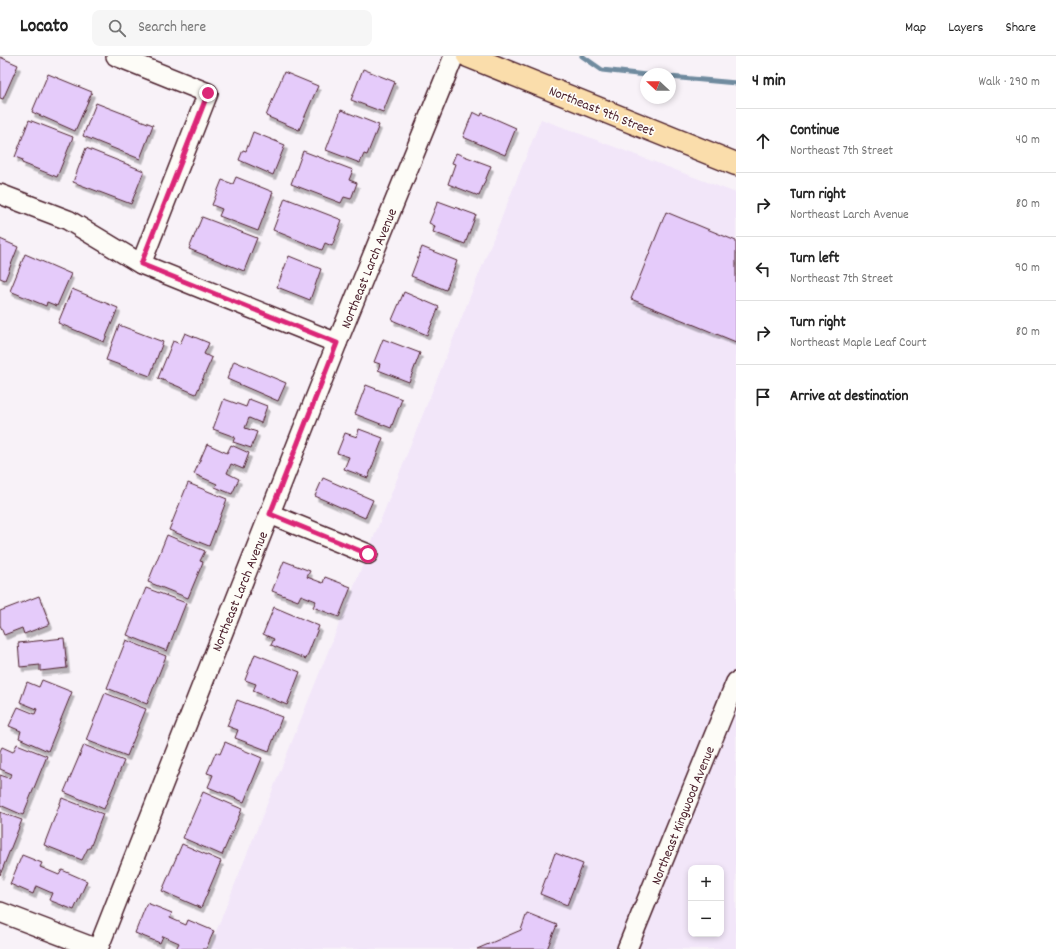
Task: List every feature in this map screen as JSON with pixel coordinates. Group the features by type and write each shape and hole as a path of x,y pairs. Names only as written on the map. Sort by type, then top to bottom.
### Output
{"main road":[{"name":"Northeast 9th Street","path":"468,56 736,164"}],"street":[{"path":"116,56 208,93 141,264"},
{"name":"Northeast Larch Avenue","path":"97,949 337,343 454,56"},
{"path":"0,194 68,220 141,264 337,343"},
{"path":"270,514 368,554"},
{"name":"Northeast Kingwood Avenue","path":"627,949 736,682"},
{"path":"0,912 97,949"}],"shaded area":[{"path":"541,119 736,193 736,949 209,949"}],"building":[{"path":"0,57 18,65 3,99 0,98"},
{"path":"363,69 395,82 383,112 351,100"},
{"path":"284,72 318,86 299,130 266,116"},
{"path":"48,74 92,92 75,131 32,112"},
{"path":"96,103 153,125 140,159 83,136"},
{"path":"341,110 379,125 367,155 364,154 360,163 326,150"},
{"path":"473,112 481,116 482,113 516,128 505,155 463,137"},
{"path":"29,120 73,137 57,177 22,163 23,160 15,157"},
{"path":"253,132 285,145 273,175 239,160 243,150 246,151"},
{"path":"86,148 144,171 131,204 73,182"},
{"path":"303,151 353,170 349,180 357,183 351,199 344,197 341,203 291,184"},
{"path":"456,153 491,166 479,196 448,184 455,164 452,163"},
{"path":"236,177 273,192 258,231 219,216 222,209 212,205 222,180 233,184"},
{"path":"285,198 342,220 332,246 325,243 322,250 273,230"},
{"path":"438,201 476,215 465,244 433,232 435,226 429,223"},
{"path":"666,212 736,241 736,342 631,299"},
{"path":"202,217 257,238 244,271 189,249"},
{"path":"0,239 18,247 5,280 0,278"},
{"path":"422,247 457,261 446,290 411,276"},
{"path":"25,254 71,274 57,306 47,302 46,306 10,291"},
{"path":"289,256 321,269 310,300 277,287"},
{"path":"72,289 118,308 104,342 58,323"},
{"path":"404,292 439,307 427,335 392,320"},
{"path":"119,325 163,342 150,376 106,360"},
{"path":"185,333 209,343 204,354 212,358 196,394 158,378 173,341 180,344"},
{"path":"383,339 420,353 409,382 378,370 380,364 374,362"},
{"path":"234,361 286,383 278,401 227,379"},
{"path":"366,385 402,399 391,428 355,414"},
{"path":"224,399 246,407 249,399 267,406 261,423 249,418 245,428 257,432 251,448 233,442 235,437 213,429"},
{"path":"359,429 383,438 368,478 344,469 349,457 337,453 345,433 357,437"},
{"path":"207,444 227,453 231,445 249,453 243,469 231,464 227,473 239,479 232,494 215,487 217,484 194,474"},
{"path":"323,478 373,500 365,518 315,496"},
{"path":"188,483 227,499 209,546 169,530"},
{"path":"167,535 205,551 200,561 203,562 188,598 148,582"},
{"path":"284,561 310,571 307,577 323,583 325,577 351,587 339,617 313,607 316,601 301,595 298,601 272,591"},
{"path":"146,588 186,603 167,651 127,635"},
{"path":"39,596 50,624 24,634 22,628 4,635 0,625 0,611"},
{"path":"274,607 319,626 306,659 271,645 274,639 263,634"},
{"path":"64,638 67,668 40,671 40,665 20,667 18,643"},
{"path":"126,640 166,656 147,704 107,688"},
{"path":"255,654 300,672 287,705 253,691 256,684 245,680"},
{"path":"42,680 72,692 48,751 19,738 21,731 9,726 18,707 35,714 37,709 20,702 27,682 39,687"},
{"path":"105,693 146,709 127,756 86,740"},
{"path":"237,700 282,717 269,751 235,738 238,730 227,726"},
{"path":"225,742 262,758 244,802 208,787 213,775 207,773 216,752 220,754"},
{"path":"17,744 47,756 23,815 0,805 0,775 9,778 12,774 0,769 0,751 2,747 13,752"},
{"path":"84,745 124,761 104,809 64,792"},
{"path":"203,792 242,809 222,855 183,838"},
{"path":"62,798 103,814 90,848 88,848 82,860 44,845"},
{"path":"0,812 22,820 0,875"},
{"path":"182,844 221,861 201,908 162,891"},
{"path":"555,853 583,864 567,905 540,894"},
{"path":"22,855 42,863 40,867 59,875 62,870 87,881 74,910 49,900 52,893 36,886 33,894 10,884"},
{"path":"147,903 172,913 170,918 186,925 188,920 214,931 206,949 176,949 179,943 163,936 160,943 135,933"},
{"path":"527,913 557,925 547,949 477,949 521,930"}],"waterway":[{"path":"582,56 602,70 640,74"},
{"path":"676,78 736,83"}],"route":[{"path":"208,93 141,264 337,343 270,514 368,554"}]}
